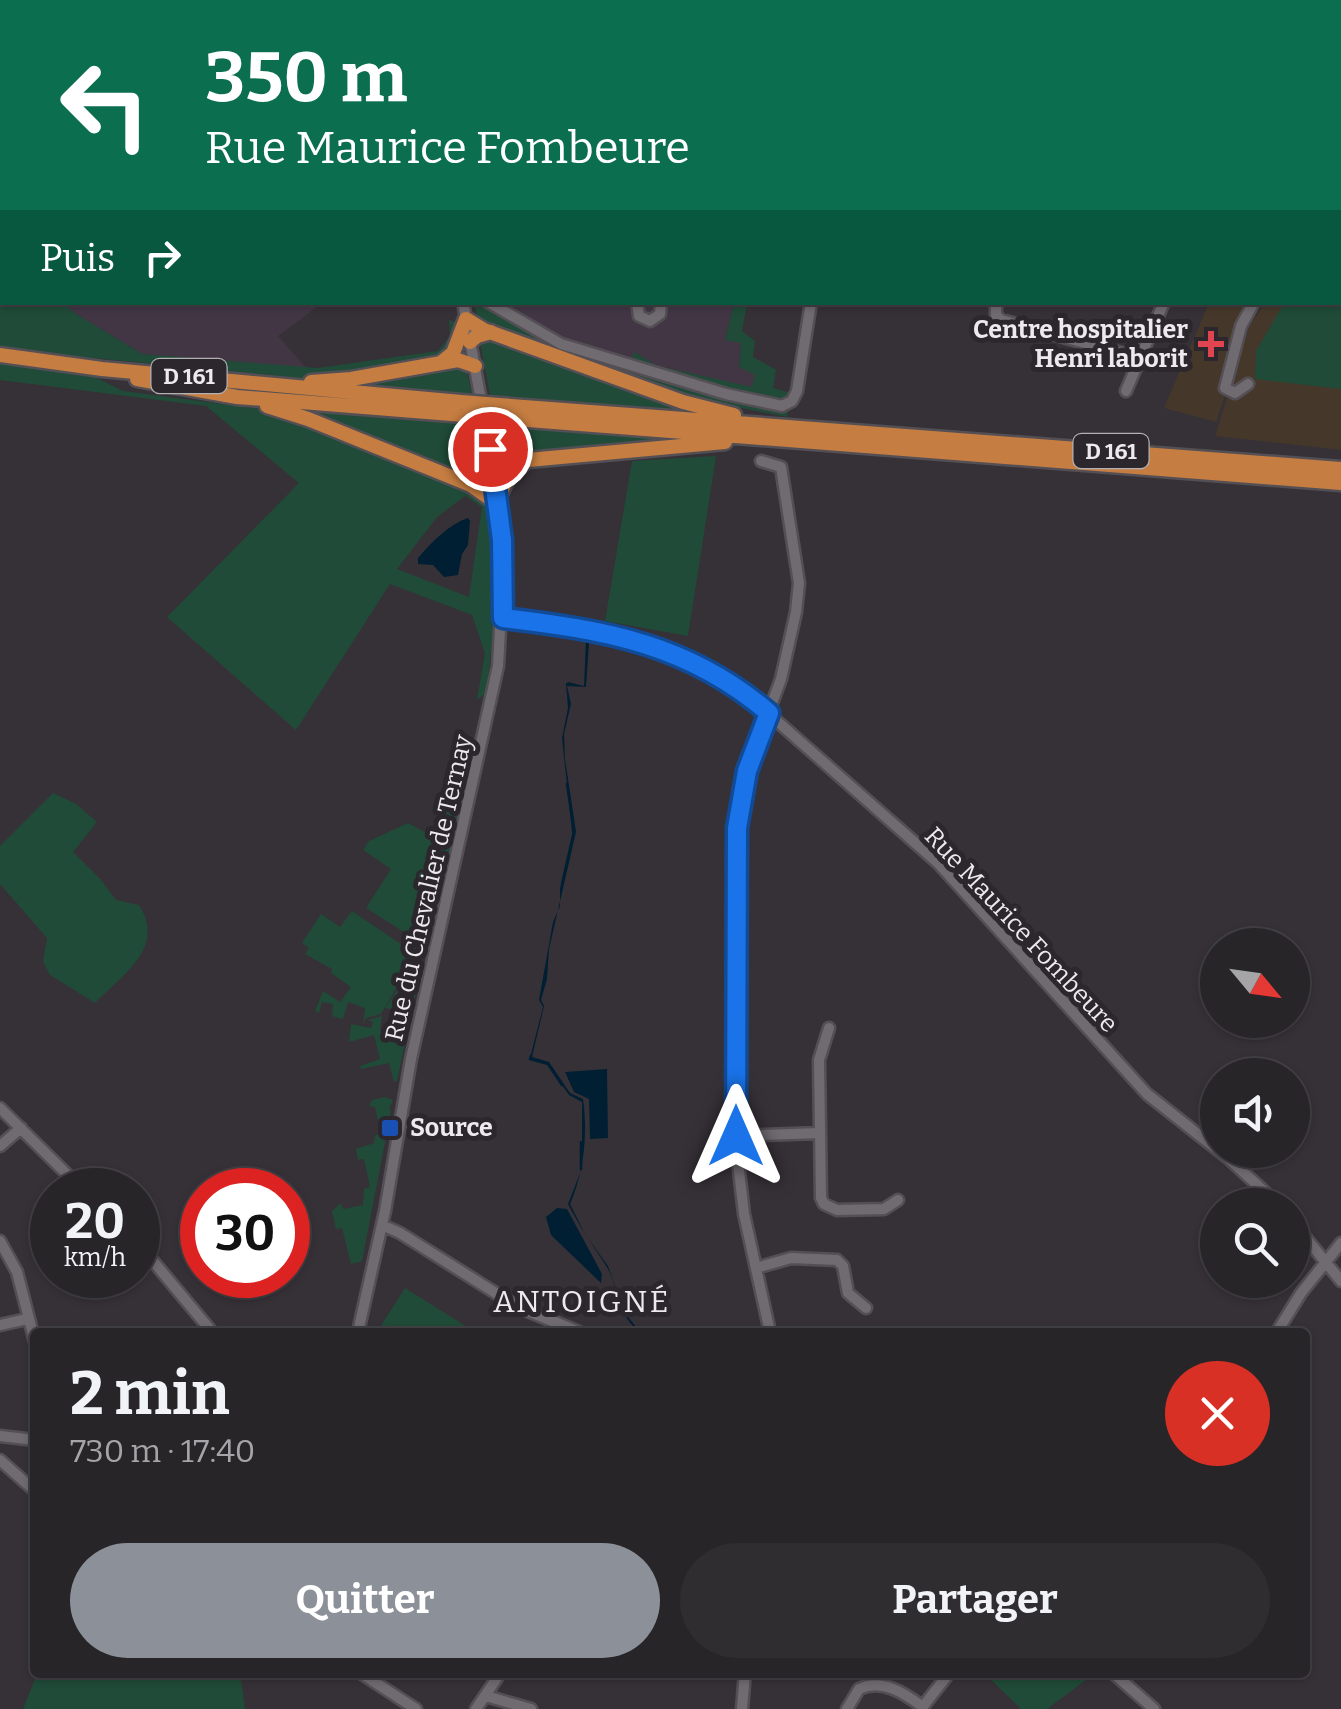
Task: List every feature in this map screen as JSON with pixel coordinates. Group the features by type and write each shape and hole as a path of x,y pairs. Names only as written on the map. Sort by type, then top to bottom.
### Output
{"main road":[{"path":"442,362 454,353 466,319 683,402 735,415 772,419 786,433"},
{"path":"470,342 492,332"},
{"name":"D 161","path":"0,355 463,409"},
{"path":"275,385 351,379 458,360 474,366"},
{"name":"D 161","path":"102,369 238,397 501,411 1341,469"},
{"path":"238,397 308,419 471,485 498,501 508,477 527,460"},
{"path":"490,449 503,459 527,460 786,433"},
{"name":"D 161","path":"786,433 1341,483"},
{"path":"471,485 496,479"}],"street":[{"name":"Rue du Chevalier de Ternay","path":"359,1328 382,1225 411,1060 492,695 503,618 496,479 464,305"},
{"path":"493,305 561,344 726,394 782,406 792,401 798,391 811,305"},
{"path":"636,305 639,316 650,320 660,314 660,305"},
{"path":"995,305 1000,320 1140,358"},
{"path":"1126,391 1163,305"},
{"path":"1248,384 1235,393 1225,388 1241,326 1252,305"},
{"path":"761,461 782,468 799,583 781,679 747,771 737,828 736,1136 744,1214 769,1328"},
{"name":"Rue Maurice Fombeure","path":"503,618 579,627 639,640 711,672 769,713 938,862 1146,1094 1261,1188"},
{"path":"828,1028 819,1060 821,1198 837,1210 884,1209 898,1200"},
{"path":"0,1108 61,1168"},
{"path":"0,1146 21,1128"},
{"path":"736,1136 820,1132"},
{"path":"382,1225 518,1308 569,1328"},
{"path":"0,1241 17,1272 30,1328"},
{"path":"1310,1243 1341,1282"},
{"path":"1280,1328 1341,1243"},
{"path":"756,1268 791,1258 837,1260 843,1266 848,1294 866,1308"},
{"path":"160,1269 209,1328"},
{"path":"0,1325 27,1319"},
{"path":"0,1436 30,1439"},
{"path":"0,1460 30,1487"},
{"path":"368,1678 416,1709"},
{"path":"476,1709 497,1678"},
{"path":"742,1709 745,1678"},
{"path":"847,1709 858,1689 879,1684 907,1695 922,1708 945,1678"},
{"path":"1119,1678 1154,1709"},
{"path":"486,1696 530,1709"}],"shaded area":[{"path":"65,305 319,305 278,336 306,368 142,354"},
{"path":"504,305 734,305 725,339 741,343 739,367 756,375 752,387 632,363 552,337"},
{"name":"Centre hospitalier Henri laborit","path":"1208,305 1248,305 1236,324 1226,364 1226,392 1216,422 1164,408"},
{"path":"1264,305 1341,305 1341,450 1215,436 1250,325"}],"green space":[{"path":"0,305 65,305 142,354 318,368 438,351 450,336 449,320 455,322 456,339 441,358 311,379 0,349"},
{"path":"474,305 485,305 557,346 729,399 788,411 787,417 696,399 493,329 477,316"},
{"path":"734,305 747,305 742,331 755,341 753,357 776,370 773,388 791,393 782,402 757,399 586,347 632,360 634,352 658,366 752,387 755,375 739,367 741,343 725,340"},
{"path":"1283,305 1341,307 1341,389 1255,379 1256,351"},
{"path":"552,332 585,347 552,337"},
{"path":"487,336 728,416 490,395 480,343"},
{"path":"0,361 91,375 123,391 260,409 290,417 477,493 490,506 495,552 494,623 486,693 477,700 485,653 472,615 390,584 296,730 167,617 299,483 206,406 0,380","holes":["465,496 482,507 469,597 397,569 437,517"]},
{"path":"453,363 466,368 472,394 318,385"},
{"path":"271,404 478,423 488,479 483,482"},
{"path":"498,424 712,439 519,458 501,449"},
{"path":"716,456 688,636 605,621 632,461"},
{"path":"457,758 465,772 426,946 366,908 391,869 363,850 369,841 408,823 434,837 445,820 431,810 460,776 450,769"},
{"path":"53,793 76,804 97,822 73,852 116,900 139,905 146,920 148,934 138,959 95,1003 50,975 43,962 47,938 0,884 0,846"},
{"path":"352,911 417,955 422,965 394,1082 389,1063 361,1069 360,1066 380,1059 374,1035 349,1042 351,1024 371,1028 373,1022 368,1020 382,1016 380,1031 401,1036 406,1013 385,1008 398,989 396,1001 408,1003 414,974 402,971 381,1014 366,1018 363,1025 365,1008 348,1002 343,1019 332,1016 333,1004 322,1002 319,1013 315,1011 323,991 340,1002 351,987 331,973 332,969 305,954 309,948 302,943 321,914 340,927"},
{"path":"372,1100 393,1100 362,1261 351,1264 342,1228 336,1229 332,1211 341,1203 343,1209 363,1205 364,1189 370,1187 364,1159 358,1160 356,1149 374,1143 375,1135 381,1133 375,1107 369,1106"},
{"path":"405,1288 469,1328 380,1328"},
{"path":"35,1678 241,1678 245,1709 23,1709"},
{"path":"989,1678 1088,1678 1047,1709 1021,1709"}],"water":[{"path":"468,518 468,545 458,575 444,577 433,565 418,564 418,558 435,540"},
{"path":"586,640 586,687 567,686 571,704 564,734 565,759 576,832 560,901 573,841 562,738 568,708 566,684 584,686"},
{"path":"558,911 541,1000 544,1006 532,1057 549,1062 570,1093 583,1099 582,1163 582,1102 569,1095 546,1063 530,1058 543,1007 539,1000 553,922"},
{"path":"607,1069 608,1138 590,1139 589,1099 574,1092 565,1072"},
{"path":"580,1173 570,1204 584,1232 568,1204"},
{"path":"557,1208 567,1209 602,1274 601,1283 551,1235 546,1217"},
{"path":"588,1238 608,1266 625,1313 637,1328 626,1317 610,1272"}],"waterway":[{"path":"562,884 574,831 567,784"},
{"path":"531,1056 530,1059 548,1064 562,1085"},
{"path":"581,1142 581,1169"}],"place":[{"name":"Centre hospitalier Henri laborit","path":"1211,344"},
{"name":"Source","path":"390,1128"}],"district":[{"name":"ANTOIGNÉ","path":"582,1302"}],"route":[{"path":"490,449 502,540 503,618 579,627 639,640 711,672 769,713 747,771 737,828 736,1136"}]}
